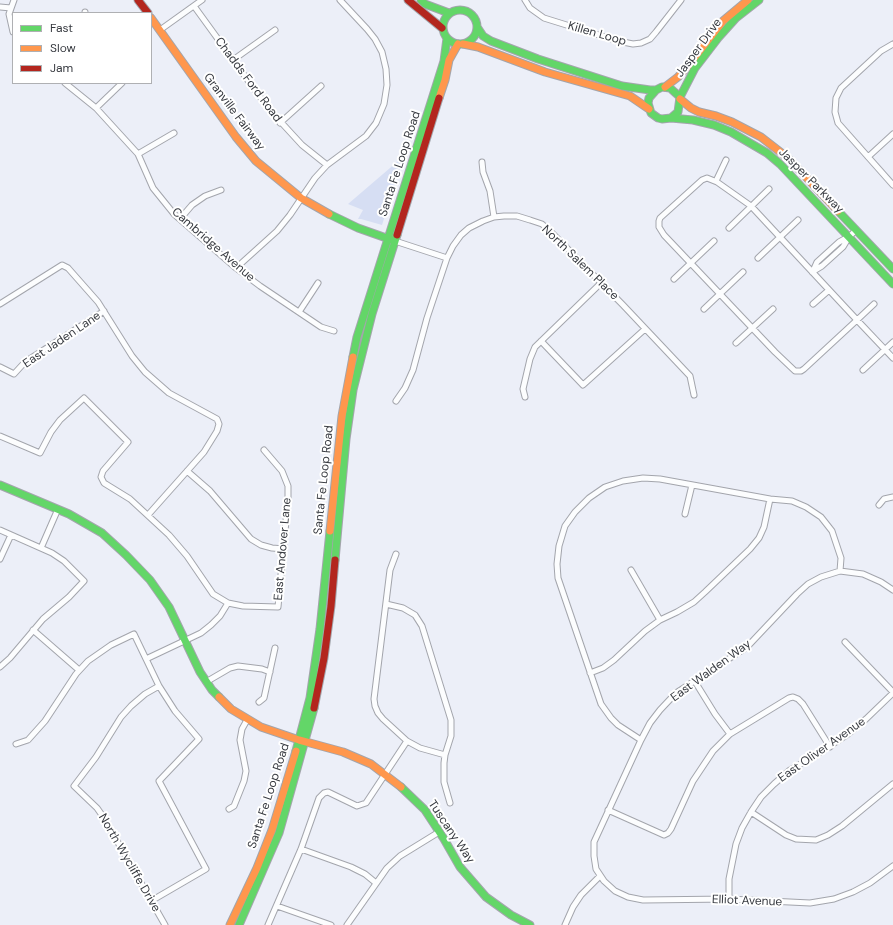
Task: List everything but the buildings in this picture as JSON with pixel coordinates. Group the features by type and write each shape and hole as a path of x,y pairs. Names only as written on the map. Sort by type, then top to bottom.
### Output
{"main road":[{"path":"138,0 147,12"},
{"path":"408,0 442,28 446,38 454,43 478,47 545,72 630,96 649,109 651,113 658,118 671,118 678,112 680,98 674,91 665,87 656,90 635,89 622,86 538,59 491,41 483,36 470,12 459,9 449,13 443,22 442,28"},
{"path":"421,0 425,4 449,13"},
{"name":"Jasper Drive","path":"665,87 678,77 687,67 722,21 748,0"},
{"name":"Jasper Drive","path":"680,98 695,68 718,38 736,18 759,0"},
{"name":"Granville Fairway","path":"152,19 236,137 256,161 301,198 329,214 395,241"},
{"path":"460,44 473,38 477,27"},
{"name":"Santa Fe Loop Road","path":"238,925 279,833 302,741 320,629 346,386 357,337 444,62 446,38"},
{"name":"Santa Fe Loop Road","path":"230,925 257,868 272,830 315,705 330,614 346,439 353,390 372,314 445,80 449,60 460,44"},
{"path":"649,109 649,98 656,90"},
{"name":"Jasper Parkway","path":"680,98 691,108 699,112 732,122 761,137 775,147 788,158 893,269"},
{"name":"Jasper Parkway","path":"671,118 693,120 714,125 731,132 767,153 780,164 893,284"},
{"name":"Tuscany Way","path":"0,485 69,514 102,533 150,580 169,607 206,682 231,709 260,727 302,741 343,752 371,764 397,783 425,810 460,867 486,897 511,915 530,925"}],"street":[{"path":"12,28 9,14 14,0"},
{"path":"160,30 202,0"},
{"path":"236,268 278,231 315,178 327,165 366,136 376,123 384,104 387,85 386,69 382,52 375,39 340,0"},
{"name":"Killen Loop","path":"525,0 530,8 544,18 618,42 633,44 650,39 681,0"},
{"name":"Chadds Ford Road","path":"194,6 280,123 302,145 327,165"},
{"path":"0,7 11,8"},
{"path":"233,60 275,30"},
{"path":"893,44 881,51 841,88 836,98 835,112 838,123 893,184"},
{"name":"Cambridge Avenue","path":"66,84 96,108 138,154 153,188 180,219 236,268 321,327 334,331"},
{"path":"96,108 121,84"},
{"path":"280,123 321,86"},
{"path":"138,154 174,133"},
{"path":"868,157 893,134"},
{"path":"716,182 726,160"},
{"path":"482,162 483,172 490,191 494,217"},
{"path":"874,304 857,320 801,371 792,370 664,235 659,227 660,218 702,180 707,178 733,192 751,206 812,272 829,290 857,320 885,350 893,358"},
{"path":"729,228 769,189"},
{"path":"180,219 192,205 204,196 221,190"},
{"name":"North Salem Place","path":"396,401 405,388 413,370 427,318 447,258 461,235 477,224 494,217 517,216 542,224 552,232 690,376 694,395"},
{"path":"758,258 798,220"},
{"path":"812,272 822,266 843,247 849,237 856,230"},
{"name":"Granville Fairway","path":"395,241 447,258"},
{"path":"674,279 714,241"},
{"path":"0,304 62,265 68,268 104,311 132,356 145,372 169,393 217,419 219,424 217,431 204,452 148,515"},
{"path":"704,309 743,272"},
{"path":"299,312 318,283"},
{"path":"525,397 523,389 530,358 535,347 601,283"},
{"path":"813,304 829,290"},
{"path":"736,343 773,308"},
{"name":"East Jaden Lane","path":"0,367 14,374 25,362 104,311"},
{"path":"541,341 582,385 645,329"},
{"path":"863,370 893,342"},
{"path":"0,436 40,453 51,432 60,420 84,398 128,442 103,471 101,477 104,483 130,500 169,535 187,556 213,594 228,603 212,625 201,633 146,659"},
{"name":"East Andover Lane","path":"228,603 243,606 278,607 284,549 288,486 282,472 264,450"},
{"path":"187,471 210,491 251,539 261,545 284,549"},
{"path":"641,740 618,725 605,711 601,704 558,578 556,564 559,546 565,526 574,512 589,498 605,487 623,481 643,478 660,479 770,499 792,501 806,507 821,517 832,532 838,545 841,558 840,571"},
{"path":"685,514 692,485"},
{"path":"879,505 884,499 893,497"},
{"path":"590,673 603,668 614,660 634,640 660,620 694,602 750,549 764,527 770,499"},
{"path":"41,548 58,509"},
{"path":"0,530 52,553 64,561 84,581 69,597 42,619 10,658 0,667"},
{"path":"0,559 11,535"},
{"path":"396,554 390,570 374,699 375,706 383,719 407,741 420,748 445,755"},
{"path":"631,570 660,620"},
{"name":"East Walden Way","path":"600,876 596,869 594,842 650,723 676,693 747,647 808,584 821,577 840,571 863,574 882,582 893,590"},
{"path":"386,604 403,608 415,615 422,626 452,720 451,736 445,755 444,782 450,803"},
{"path":"33,630 79,670"},
{"path":"16,744 28,740 45,721 79,670 88,661 111,645 134,634 159,686 175,711 199,739 159,781 206,869 151,901"},
{"path":"845,642 893,692"},
{"path":"259,702 264,698 275,648"},
{"path":"206,682 230,668 238,666 262,669 270,672"},
{"path":"694,680 715,714 730,734"},
{"name":"North Wycliffe Drive","path":"159,686 131,706 121,717 96,757 74,786 97,808 104,818 165,925"},
{"name":"East Oliver Avenue","path":"728,899 732,861 742,828 761,797 790,770 830,747 848,734 866,719 893,692"},
{"path":"608,810 664,835 668,833 693,781 713,751 730,734 789,698 793,697 798,699 803,704 830,747"},
{"path":"229,809 234,806 244,781 246,771 240,740 242,729 247,720"},
{"path":"268,925 301,849 319,798 324,793 328,792 357,806 366,803 407,741"},
{"path":"751,812 786,836 796,839 816,840 828,835 842,826 893,784"},
{"path":"346,925 387,868 400,856 439,832"},
{"path":"301,849 351,867 365,874 376,883"},
{"name":"Elliot Avenue","path":"600,876 615,891 628,897 643,900 728,899 810,903 834,899 853,892 870,883 893,866"},
{"path":"565,925 573,907 581,895 600,876"},
{"path":"277,906 332,925"}],"shaded area":[{"path":"404,156 382,225 358,219 363,210 348,204"}],"traffic: fast":[{"path":"421,0 425,4 449,13"},
{"path":"680,97 695,68 718,38 736,18 759,0"},
{"path":"457,10 463,10 467,11 474,17 477,27 476,34 470,41 463,44 457,44 453,43 446,37 443,30 443,24 444,20 450,13 457,10"},
{"path":"477,27 483,36 491,41 538,59 622,86 650,90 656,90 662,87 670,88 680,97 678,112 671,118 662,119 651,113 648,103 649,98 656,90"},
{"path":"353,357 357,337 444,61 447,38"},
{"path":"671,118 693,120 714,125 731,132 767,153 780,164 893,284"},
{"path":"838,211 893,269"},
{"path":"329,214 358,228 392,240"},
{"path":"335,560 346,439 353,390 372,314 397,235"},
{"path":"0,485 69,514 102,533 126,555 150,580 169,607 200,672 212,690 219,697"},
{"path":"296,751 310,698 320,629 330,531"},
{"path":"239,925 279,833 314,708"},
{"path":"401,787 425,810 460,867 486,897 511,915 530,925"}],"traffic: slow":[{"path":"665,87 678,77 687,67 723,21 748,0"},
{"path":"152,19 236,137 256,161 301,198 329,214"},
{"path":"439,98 445,80 449,60 458,44"},
{"path":"463,44 478,47 545,72 630,96 649,109"},
{"path":"680,99 691,108 699,112 732,122 761,137 788,158 838,211"},
{"path":"330,531 342,416 353,357"},
{"path":"219,697 231,709 261,727 299,740 343,752 371,764 401,787"},
{"path":"230,925 257,868 272,830 296,751"}],"traffic: jam":[{"path":"138,0 147,12"},
{"path":"408,0 442,28"},
{"path":"397,235 439,98"},
{"path":"314,708 324,658 335,560"}]}
